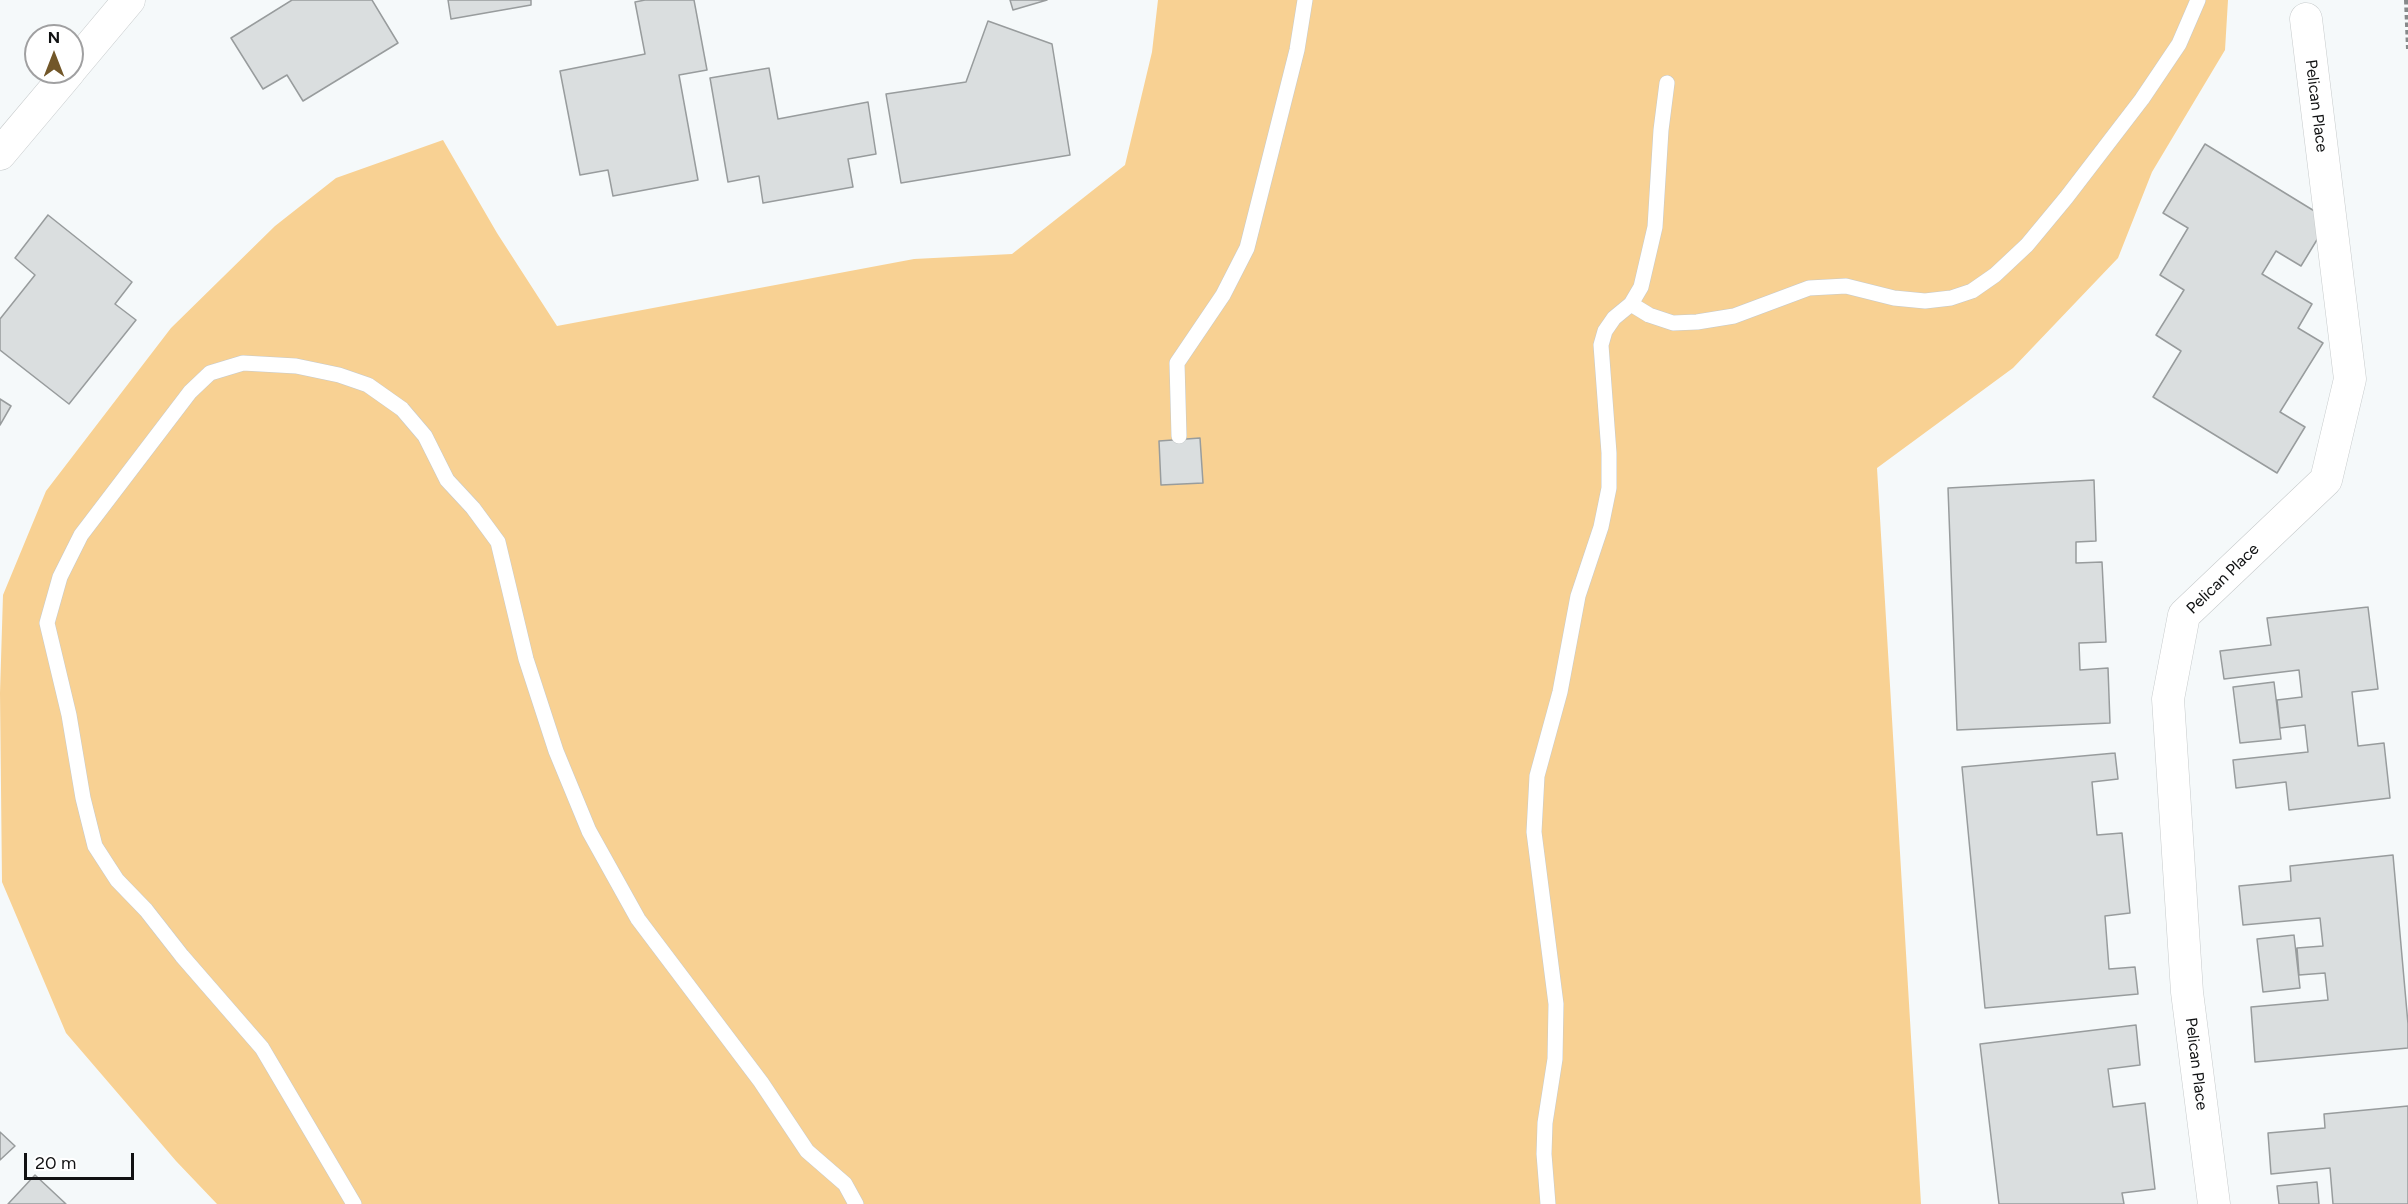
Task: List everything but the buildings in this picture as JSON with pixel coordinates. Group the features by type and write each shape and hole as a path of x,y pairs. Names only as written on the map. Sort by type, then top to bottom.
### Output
{"street":[{"path":"84,54 129,0"},
{"name":"Pelican Place","path":"2214,1204 2187,992 2168,699 2184,615 2326,480 2350,379 2306,20"},
{"path":"0,154 59,84"}],"lane":[{"path":"1179,436 1177,363 1223,295 1247,248 1297,50 1305,0"},
{"path":"1631,304 1649,315 1672,323 1697,322 1734,316 1809,288 1846,286 1894,298 1925,301 1951,298 1972,291 1995,275 2027,245 2066,198 2142,99 2179,44 2198,0"},
{"path":"1548,1204 1544,1154 1545,1123 1555,1059 1556,1004 1534,832 1537,776 1560,692 1578,596 1601,527 1609,488 1609,453 1601,345 1605,331 1614,318 1631,304 1641,287 1655,227 1661,130 1667,83"},
{"path":"354,1204 262,1048 182,956 146,910 117,880 95,846 83,798 69,715 48,623 60,577 88,526 190,392 210,373 243,363 296,366 339,375 368,385 402,409 425,436 447,480 498,542 526,659 556,751 589,831 638,919 761,1082 807,1151 845,1184 856,1204"}],"path":[{"path":"2406,0 2408,49"}],"shaded area":[{"path":"1158,0 2228,0 2225,50 2152,172 2118,258 2013,368 1877,468 1921,1204 217,1204 176,1161 66,1033 2,882 0,693 3,595 46,491 171,328 275,226 336,178 443,140 497,233 557,326 914,259 1012,254 1125,165 1152,52"}]}
